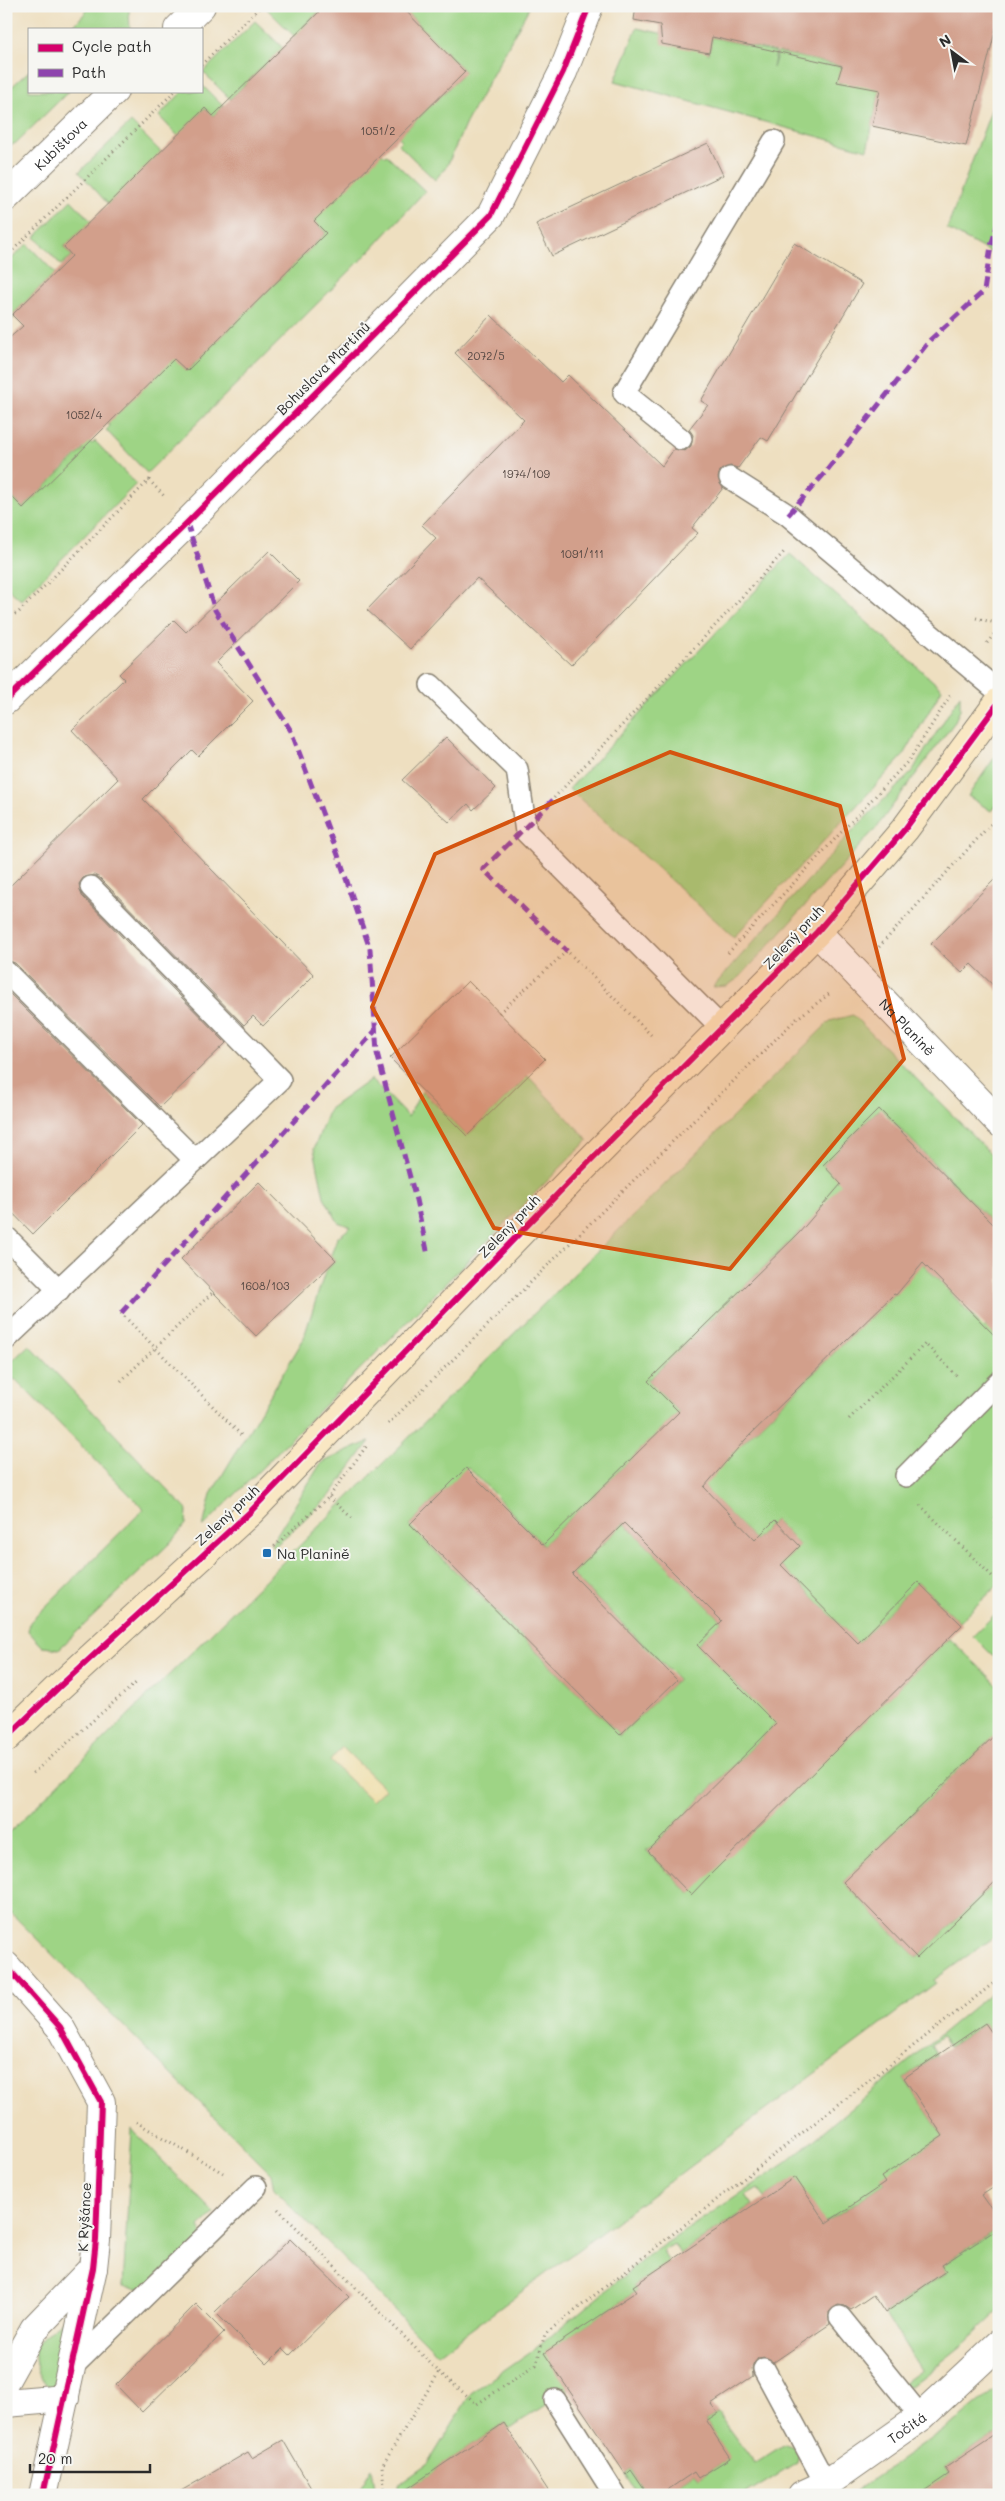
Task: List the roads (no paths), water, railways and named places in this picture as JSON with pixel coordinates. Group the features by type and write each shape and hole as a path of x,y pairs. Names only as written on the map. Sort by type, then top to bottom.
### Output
{"street":[{"path":"179,28 201,6"},
{"name":"Bohuslava Martinů","path":"6,700 188,523 491,215 563,72 589,6"},
{"name":"Kubištova","path":"6,197 113,92"},
{"name":"Zelený pruh","path":"6,1738 250,1512 574,1177 817,932 905,829 999,702"},
{"name":"Na Planině","path":"817,932 999,1122"},
{"name":"K Ryšánce","path":"6,1966 60,2027 101,2102 96,2240 93,2268 73,2366 43,2495"},
{"path":"6,2379 34,2329 93,2268"},
{"name":"Točitá","path":"814,2489 921,2418 999,2344"},
{"path":"6,2402 65,2398"}],"lane":[{"path":"681,439 624,393 774,141"},
{"path":"730,478 788,515 967,668 999,692"},
{"path":"431,685 517,770 526,832 722,1028"},
{"path":"6,1339 280,1080 91,887"},
{"path":"6,972 195,1160"},
{"path":"6,1237 59,1290"},
{"path":"906,1476 999,1382"},
{"path":"73,2366 256,2187"},
{"path":"840,2317 921,2418"},
{"path":"764,2369 814,2489"},
{"path":"555,2400 615,2495"}],"place":[{"name":"Na Planině","path":"267,1553"}]}
